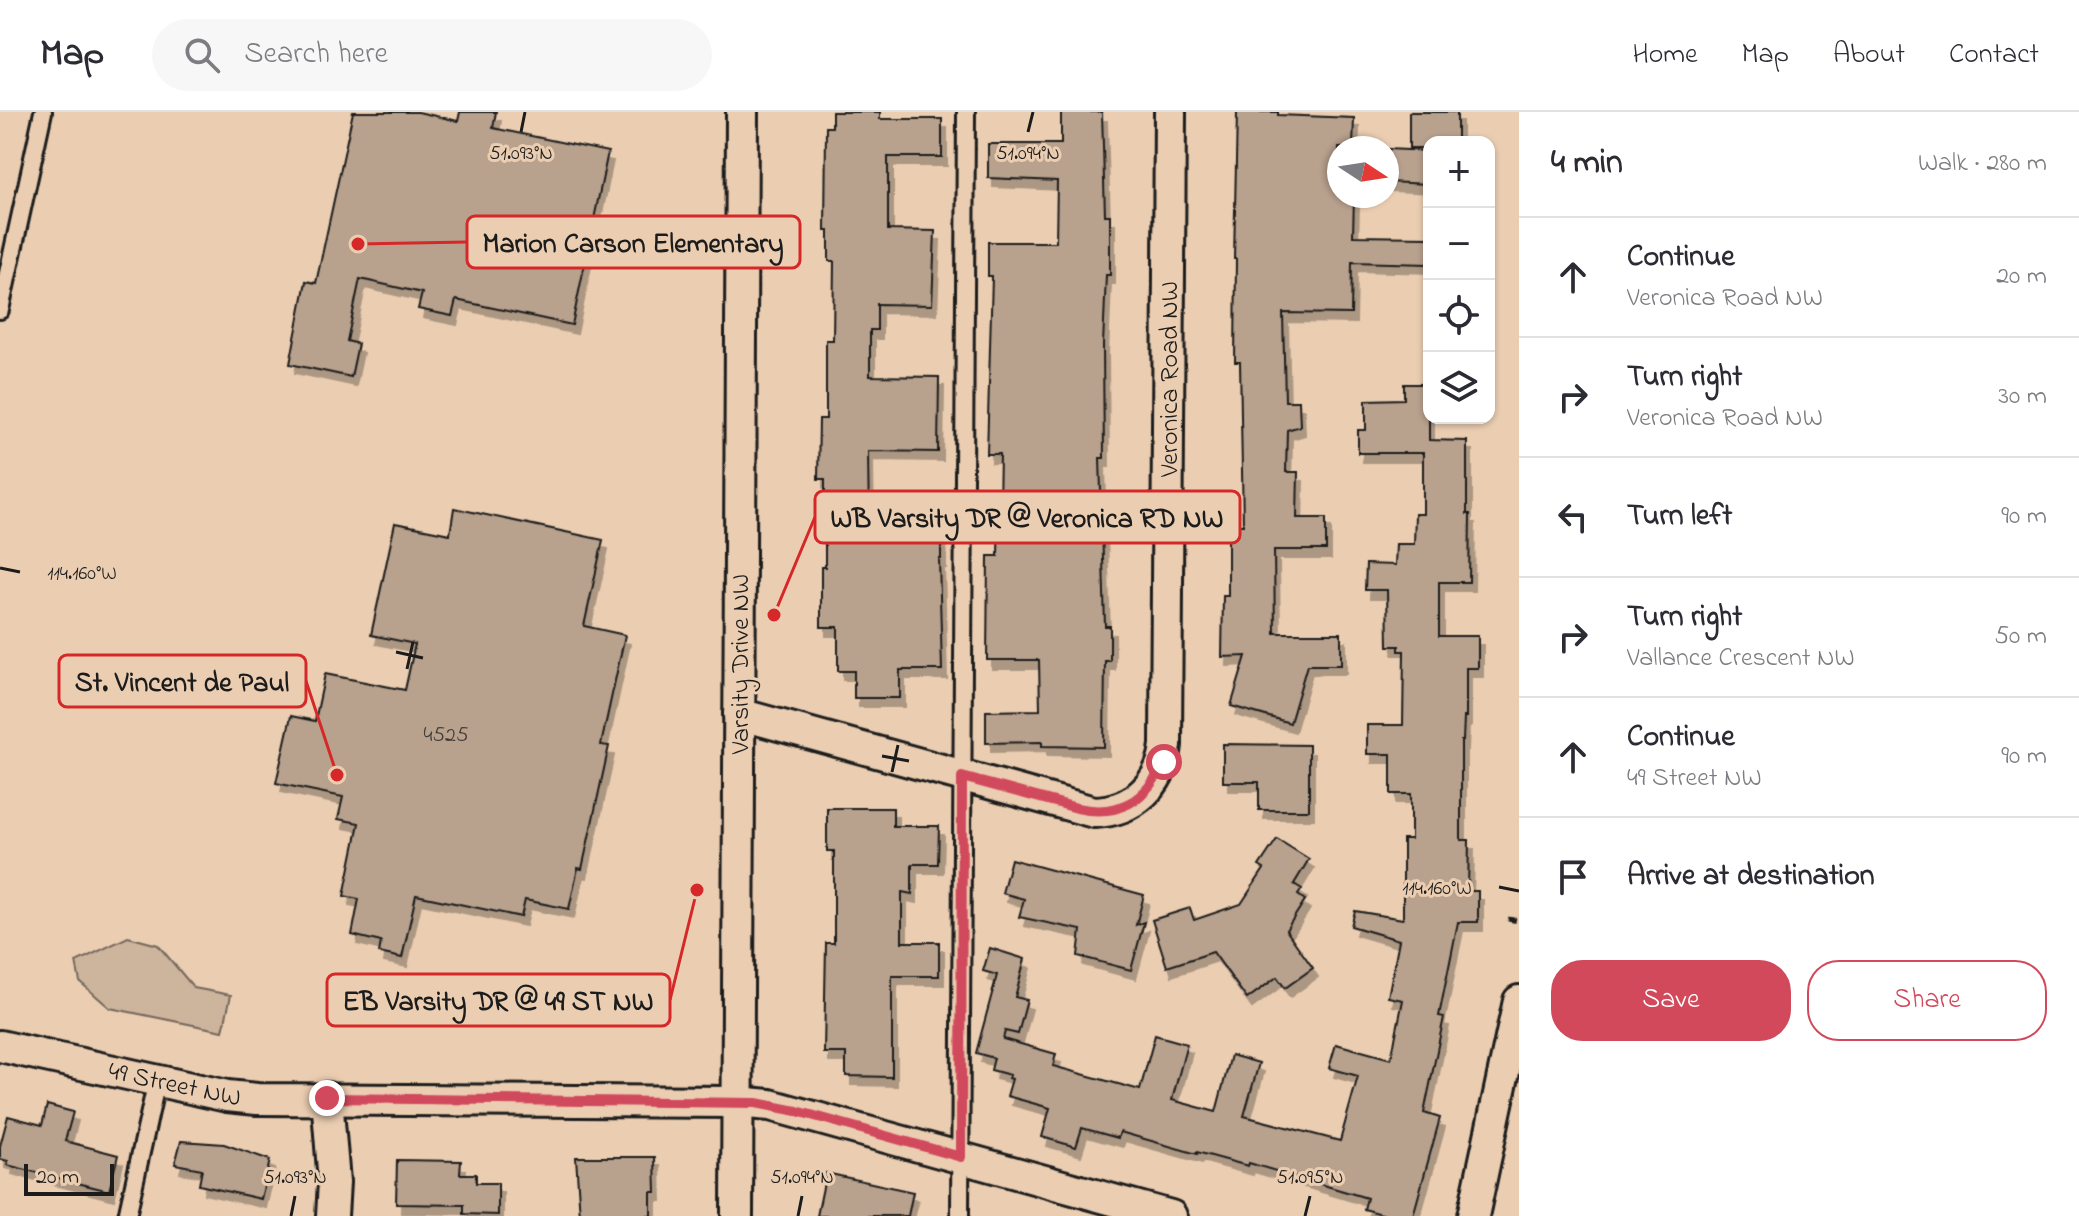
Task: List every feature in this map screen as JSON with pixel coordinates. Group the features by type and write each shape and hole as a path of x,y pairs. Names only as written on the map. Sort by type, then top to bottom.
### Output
{"street":[{"name":"Varsity Drive NW","path":"737,1216 742,112"},
{"name":"Veronica Road NW","path":"739,714 1085,810 1111,811 1138,798 1157,778 1164,762 1170,112"},
{"path":"1473,1216 1519,1001"},
{"name":"49 Street NW","path":"0,1046 227,1096 257,1099 736,1102 770,1105 1171,1216"},
{"path":"327,1098 334,1182 332,1216"}],"lane":[{"path":"0,310 43,112"},
{"path":"960,1216 966,112"},
{"path":"127,1216 157,1080"}],"path":[{"path":"1508,919 1519,921"}],"shaded area":[{"path":"128,937 158,945 194,988 231,995 223,1031 110,1008 80,982 76,962"}],"building":[{"path":"353,112 418,112 458,121 460,112 496,112 493,128 608,152 572,325 456,300 452,316 418,309 422,293 360,279 347,341 358,344 351,377 290,364 306,281 316,283"},
{"path":"832,112 880,112 880,119 942,119 942,157 888,157 888,230 935,231 932,305 877,304 877,330 870,330 870,376 939,377 938,452 868,451 869,525 941,525 942,670 900,670 900,698 854,698 854,671 838,671 838,627 821,627 825,479 818,479 819,419 826,419 826,340 833,340 834,261 829,261 829,231 825,231 826,127 832,127"},
{"path":"1061,112 1102,112 1105,215 1110,215 1110,275 1106,275 1103,345 1104,458 1100,458 1105,626 1110,626 1110,661 1105,661 1104,747 1042,746 1042,742 986,743 986,711 1040,710 1039,660 987,660 988,556 998,556 1000,454 987,454 992,276 988,276 988,242 1056,242 1057,181 988,178 988,144 1061,144"},
{"path":"1237,112 1354,118 1353,136 1327,136 1327,208 1354,208 1353,236 1423,237 1423,264 1352,262 1351,314 1283,313 1285,401 1299,401 1300,426 1287,430 1286,472 1298,472 1297,518 1326,518 1326,550 1274,550 1275,633 1341,633 1341,665 1307,665 1290,723 1231,706 1246,656 1222,657 1223,596 1228,596 1228,525 1243,525 1240,362 1235,362"},
{"path":"1409,112 1457,112 1457,136 1423,136 1423,148 1409,148"},
{"path":"1399,150 1423,151 1423,184 1399,183"},
{"path":"1404,384 1423,384 1423,424 1429,424 1429,440 1467,441 1469,582 1439,582 1439,636 1478,636 1478,668 1466,668 1466,717 1461,741 1461,840 1469,840 1468,891 1478,891 1478,922 1458,922 1439,1016 1444,1017 1424,1113 1440,1118 1413,1216 1389,1216 1364,1209 1367,1198 1249,1163 1248,1166 1197,1154 1120,1132 1118,1138 1082,1128 1076,1147 1042,1137 1050,1108 1007,1096 1012,1079 1010,1075 991,1070 994,1058 976,1053 997,975 983,971 990,948 1025,959 1015,997 1027,1000 1018,1034 1005,1031 1003,1039 1056,1054 1053,1066 1140,1090 1155,1035 1187,1044 1172,1100 1216,1112 1231,1055 1259,1063 1244,1116 1340,1141 1358,1076 1329,1068 1336,1044 1391,1059 1403,1000 1388,997 1399,940 1351,926 1355,911 1403,919 1403,839 1411,839 1411,794 1391,794 1391,754 1367,754 1367,725 1403,725 1404,651 1399,651 1399,646 1388,646 1387,590 1365,590 1366,564 1395,565 1396,544 1414,544 1415,514 1423,514 1423,453 1358,453 1358,430 1366,430 1366,400 1404,399"},
{"path":"454,508 603,540 584,626 625,635 601,745 609,746 582,869 578,868 569,909 525,900 521,917 416,895 402,958 379,953 381,942 352,935 359,899 344,896 359,823 338,819 343,797 276,783 291,716 315,721 325,674 405,690 415,644 371,635 395,523 450,534"},
{"path":"1223,744 1309,745 1309,810 1259,810 1259,782 1223,782"},
{"path":"827,808 893,808 893,826 939,826 938,864 912,864 912,894 902,892 902,942 939,942 939,976 892,976 892,1077 846,1076 846,1053 824,1053 826,943 834,943 834,851 827,851"},
{"path":"1277,839 1309,859 1294,884 1302,889 1298,895 1305,900 1286,930 1313,968 1285,988 1277,977 1247,999 1213,952 1167,967 1152,920 1190,908 1194,920 1241,904 1264,869 1259,866"},
{"path":"1011,859 1144,895 1136,925 1144,922 1131,970 1078,956 1081,930 1019,917 1024,899 1002,893"},
{"path":"47,1105 73,1112 65,1141 118,1155 109,1191 7,1165 8,1161 0,1159 8,1116 42,1125"},
{"path":"181,1141 224,1144 270,1160 261,1199 199,1185 202,1169 175,1164"},
{"path":"576,1157 655,1157 656,1192 651,1192 651,1216 580,1216"},
{"path":"397,1160 461,1161 460,1174 476,1174 476,1183 498,1183 498,1215 464,1214 464,1205 396,1204"},
{"path":"826,1173 913,1192 908,1216 817,1216"}],"place":[{"name":"Marion Carson Elementary","path":"358,244"},
{"name":"WB Varsity DR @ Veronica RD NW","path":"774,615"},
{"name":"St. Vincent de Paul","path":"337,775"},
{"name":"EB Varsity DR @ 49 ST NW","path":"697,890"}],"route":[{"path":"327,1098 756,1103 797,1111 961,1157 962,777 1094,812 1111,811 1128,804 1147,790 1164,762"}]}
